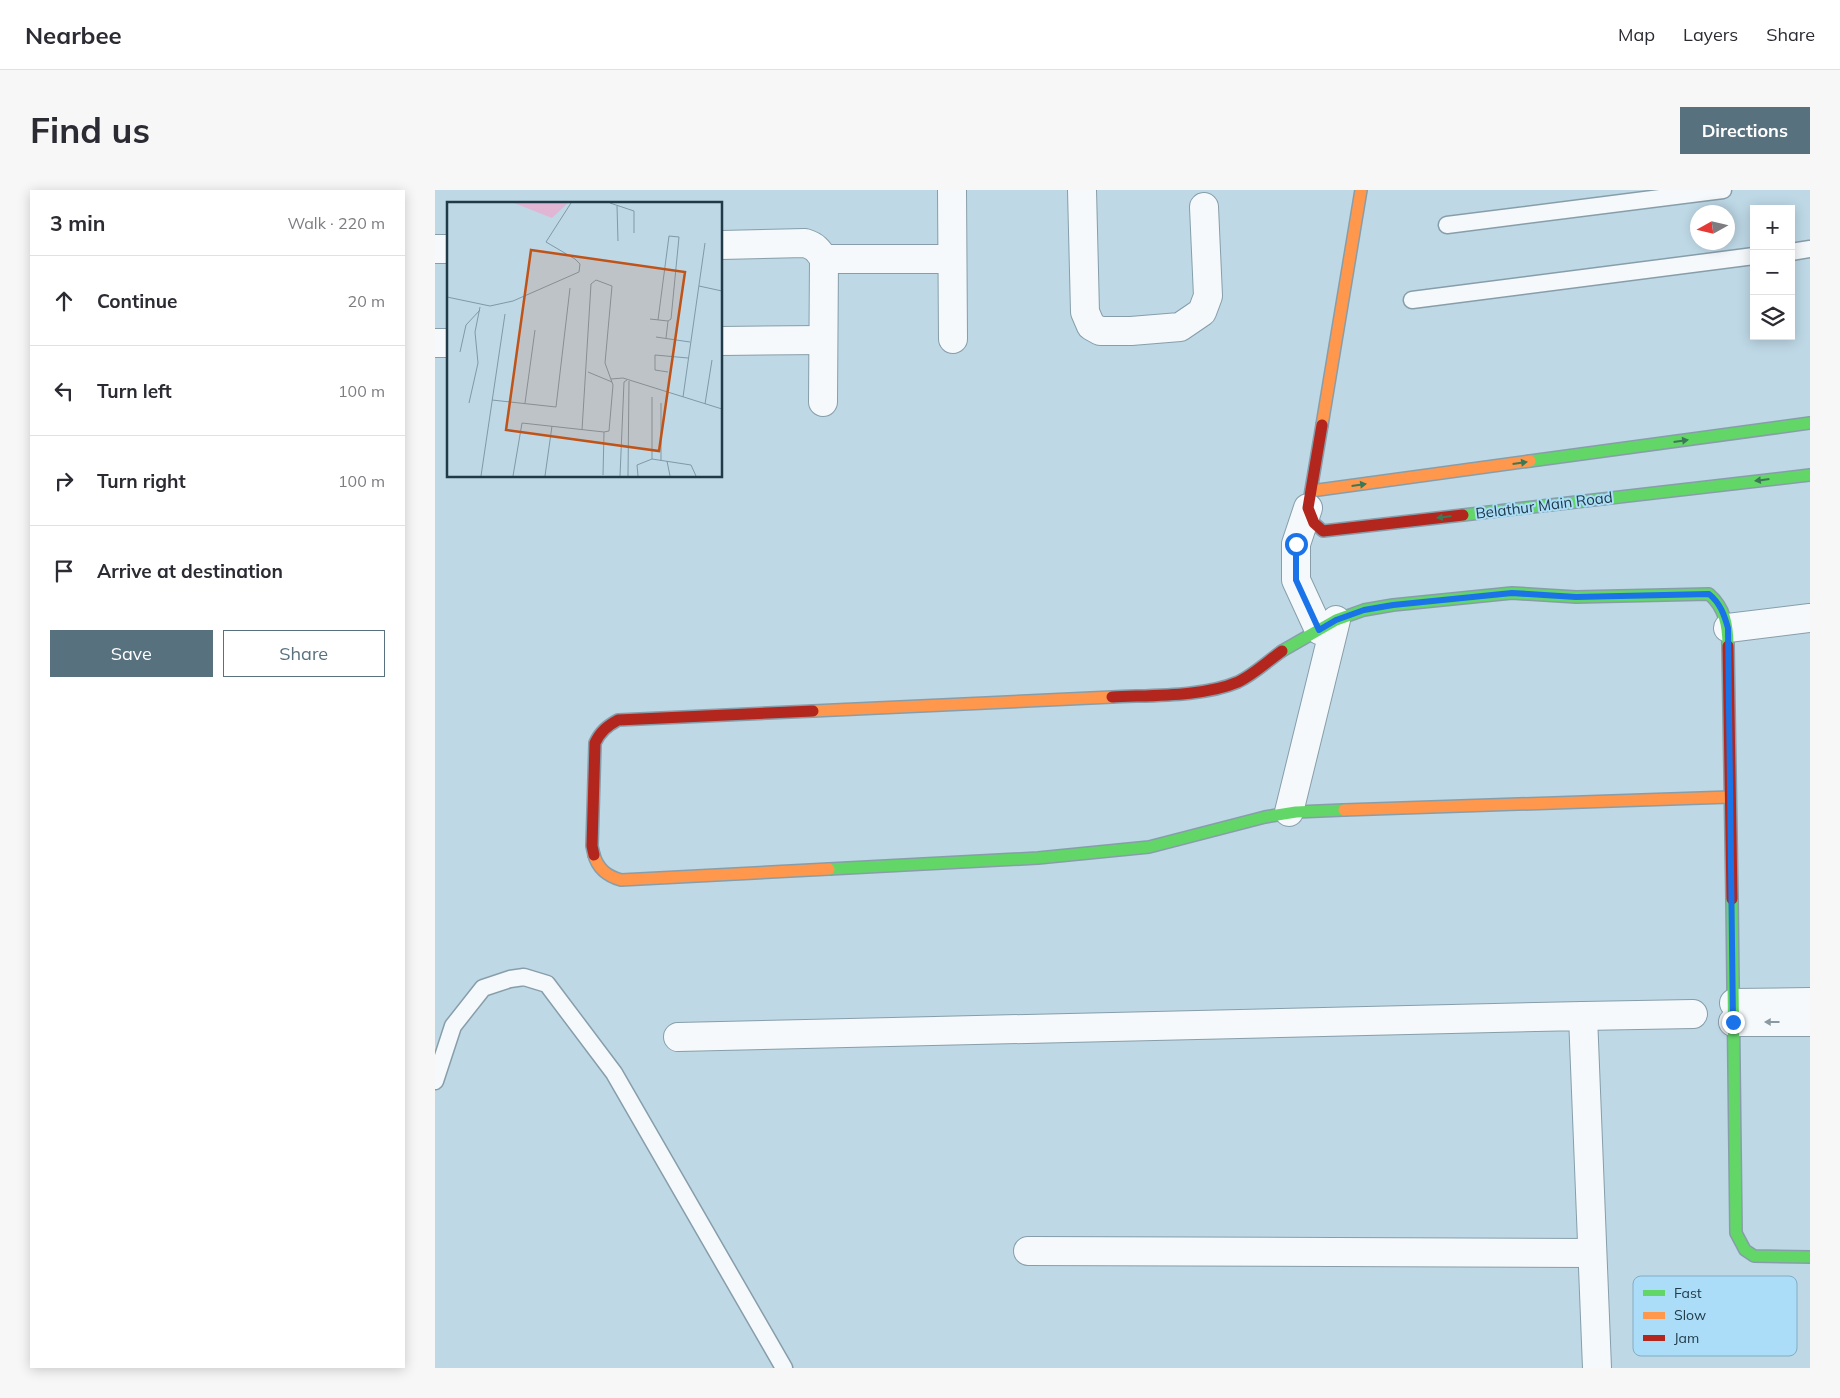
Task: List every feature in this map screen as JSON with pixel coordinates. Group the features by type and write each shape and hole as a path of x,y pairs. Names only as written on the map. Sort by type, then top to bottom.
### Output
{"street":[{"path":"952,190 953,338"},
{"path":"1082,190 1085,312 1091,326 1100,331 1131,331 1181,327 1202,312 1208,296 1204,207"},
{"path":"1289,812 1327,625 1296,580 1296,544 1310,499 1361,190"},
{"path":"723,245 805,243 819,250 823,259 823,402"},
{"path":"823,259 951,259"},
{"path":"723,341 823,340"},
{"path":"1310,499 1810,423"},
{"name":"Belathur Main Road","path":"1310,499 1314,523 1323,531 1810,475"},
{"path":"1730,797 1289,812 1149,847 1039,858 621,880 603,873 594,858 592,846 595,743 599,733 605,726 618,720 1161,695 1205,691 1222,688 1240,681 1292,644 1327,625 1364,610 1393,605 1512,593 1576,597 1709,594 1716,599 1728,628 1736,1233 1745,1250 1754,1256 1810,1257"},
{"path":"1728,628 1810,618"},
{"path":"1734,1012 1810,1002"},
{"path":"1734,1012 1810,1022"},
{"path":"678,1038 1693,1014"},
{"path":"1583,1016 1597,1368"},
{"path":"1028,1251 1592,1253"}],"lane":[{"path":"1447,225 1723,190"},
{"path":"1795,251 1810,249"},
{"path":"1412,300 1750,257"},
{"path":"435,1081 453,1026 483,988 509,979 524,977 547,984 614,1074 784,1368"}],"traffic: fast":[{"path":"1530,461 1810,423"},
{"path":"1463,515 1810,475"},
{"path":"1282,651 1336,620 1364,610 1393,605 1512,593 1576,597 1709,594 1719,605 1725,618 1728,646"},
{"path":"829,869 1038,858 1149,847 1265,817 1296,812 1344,810"},
{"path":"1732,899 1736,1233 1745,1250 1754,1256 1810,1257"}],"traffic: slow":[{"path":"1322,425 1361,190"},
{"path":"1311,491 1530,461"},
{"path":"813,711 1112,697"},
{"path":"1344,810 1730,797"},
{"path":"594,855 604,871 621,880 829,869"}],"traffic: jam":[{"path":"1322,425 1308,508 1314,523 1323,531 1463,515"},
{"path":"1728,646 1732,899"},
{"path":"1112,697 1193,693 1224,687 1249,676 1282,651"},
{"path":"594,855 592,846 595,743 602,732 610,725 618,720 813,711"}],"route":[{"path":"1296,544 1296,580 1319,630 1336,620 1364,610 1393,605 1512,593 1576,597 1709,594 1716,599 1728,628 1733,1022"}]}
